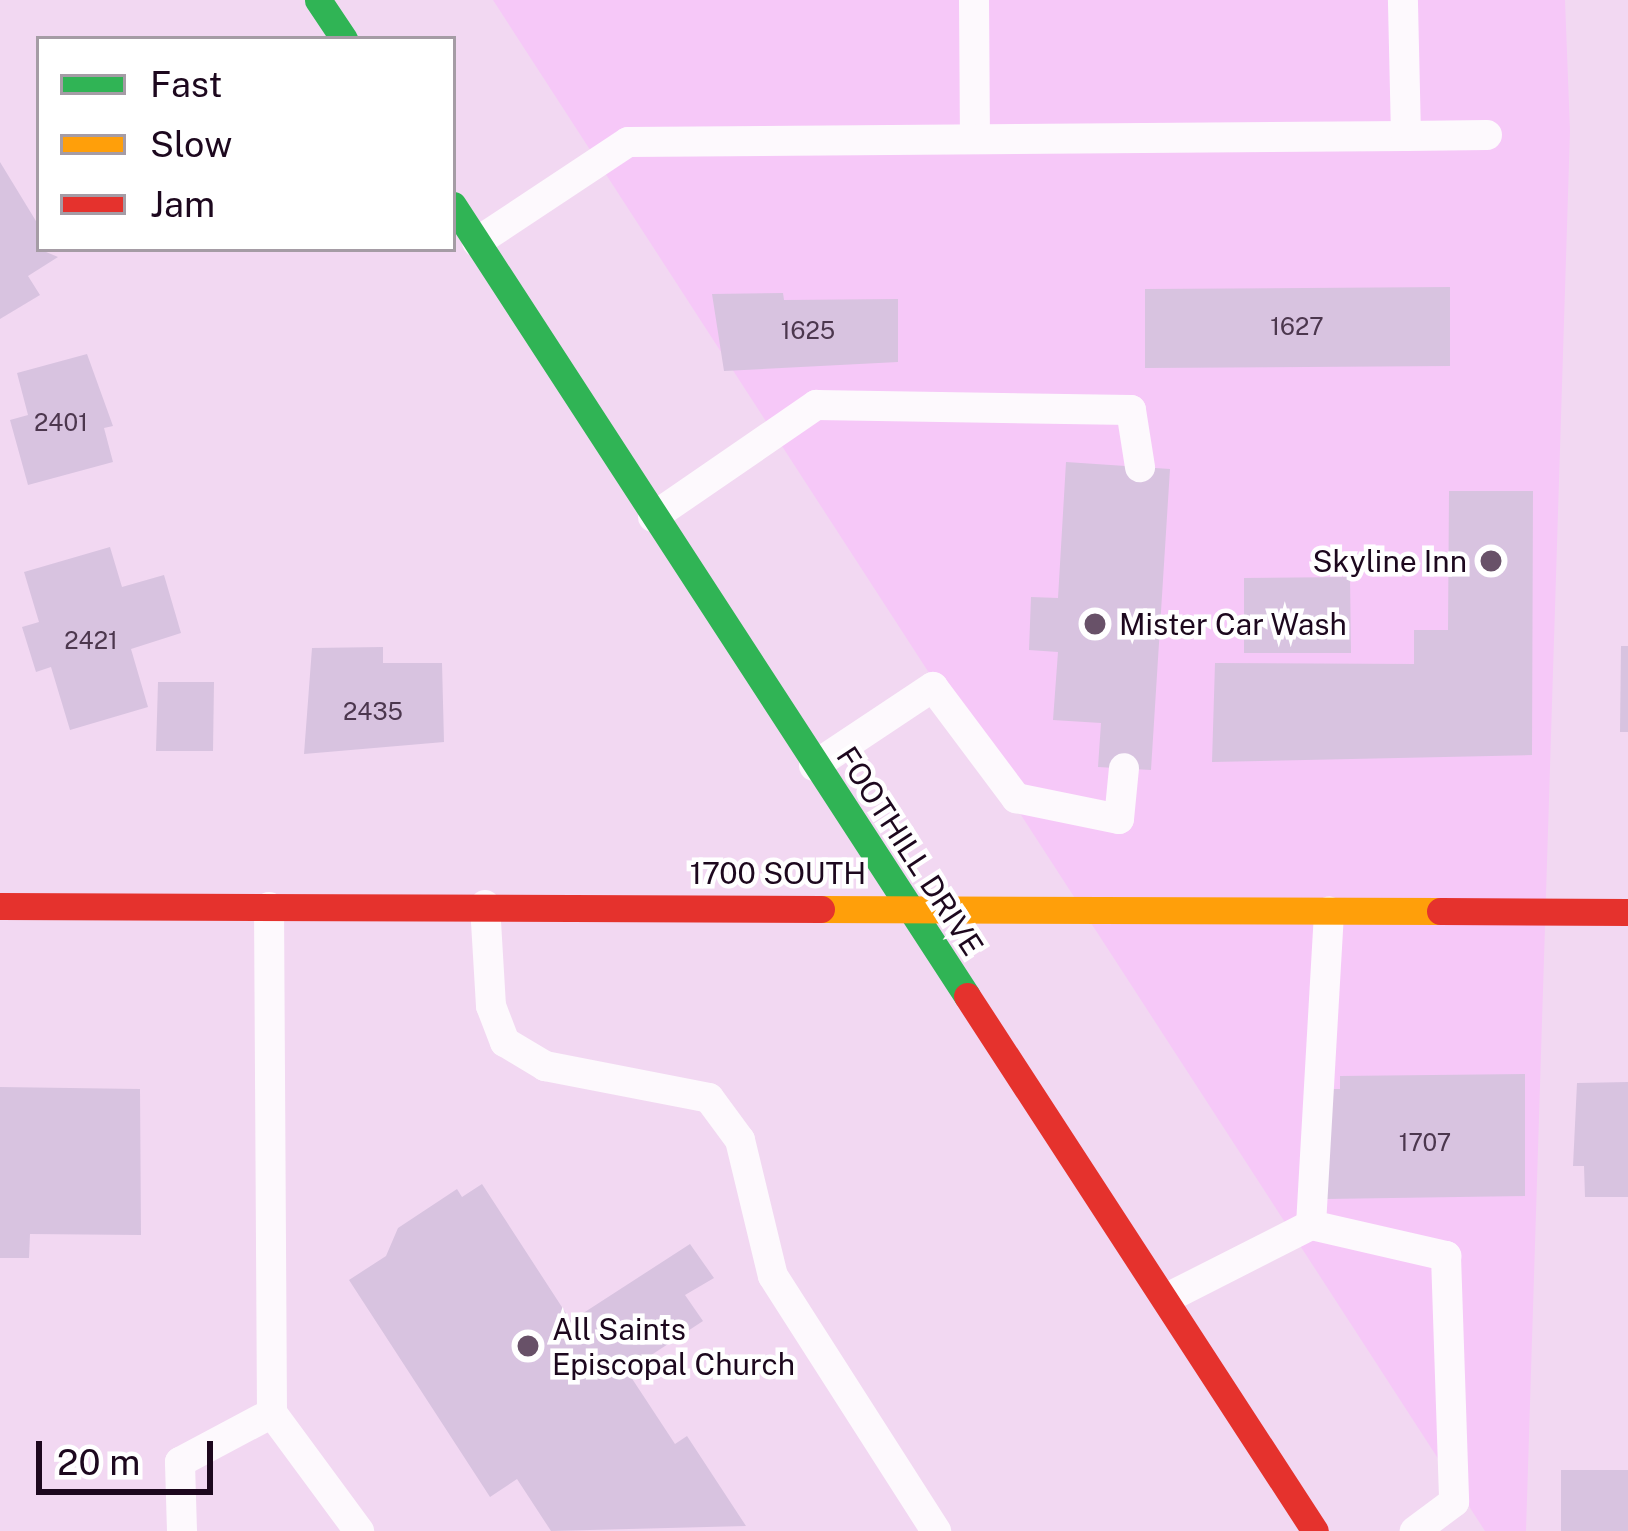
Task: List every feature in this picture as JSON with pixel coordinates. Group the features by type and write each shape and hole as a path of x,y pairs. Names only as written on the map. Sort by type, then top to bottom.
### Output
{"main road":[{"path":"318,0 342,36"},
{"name":"FOOTHILL DRIVE","path":"456,210 1315,1531"},
{"name":"1700 SOUTH","path":"0,906 1628,912"}],"lane":[{"path":"974,0 975,139"},
{"path":"1403,0 1406,136"},
{"path":"477,242 628,142 1487,135"},
{"path":"653,517 816,405 1131,410 1140,466"},
{"path":"814,766 932,687 1016,798 1119,819 1124,768"},
{"path":"485,905 491,1006 505,1042 545,1066 709,1098 740,1140 772,1276 936,1531"},
{"path":"269,907 272,1413 359,1531"},
{"path":"1310,1225 1329,912"},
{"path":"1167,1298 1310,1225 1446,1256 1454,1502 1415,1531"},
{"path":"182,1531 180,1462 272,1413"}],"shaded area":[{"path":"493,0 1565,0 1570,131 1526,1531 1485,1531"}],"building":[{"path":"0,162 36,221 36,252 58,257 28,276 40,295 0,319"},
{"path":"1450,287 1450,366 1145,368 1145,289"},
{"path":"783,293 784,300 898,299 898,362 724,371 712,294"},
{"path":"87,354 113,426 104,428 113,462 28,485 10,420 28,415 17,373"},
{"name":"Mister Car Wash","path":"1066,462 1170,469 1151,770 1098,767 1101,723 1053,720 1058,652 1029,650 1031,597 1058,598"},
{"name":"Skyline Inn","path":"1449,491 1533,491 1532,755 1212,762 1215,663 1414,664 1414,630 1448,630"},
{"path":"110,547 122,587 164,575 181,633 131,649 148,707 70,730 51,667 36,672 22,627 39,622 24,572"},
{"path":"1350,577 1351,653 1244,653 1244,578"},
{"path":"1621,646 1628,646 1628,732 1620,732"},
{"path":"383,647 383,663 442,663 444,742 304,754 312,648"},
{"path":"158,682 214,682 213,751 156,751"},
{"path":"1525,1074 1525,1196 1326,1199 1325,1089 1340,1089 1340,1076"},
{"path":"1628,1082 1628,1197 1585,1197 1584,1166 1573,1166 1577,1083"},
{"path":"0,1087 140,1089 141,1235 30,1234 29,1258 0,1258"},
{"name":"All Saints Episcopal Church","path":"482,1184 571,1321 690,1244 714,1278 685,1295 703,1321 627,1371 675,1444 687,1436 746,1526 551,1531 517,1479 490,1497 349,1280 386,1256 398,1228 457,1189 462,1197"},
{"path":"1561,1470 1628,1470 1628,1531 1561,1531"}],"traffic: fast":[{"path":"318,0 342,36"},
{"path":"456,210 967,996"}],"traffic: slow":[{"path":"821,909 1440,911"}],"traffic: jam":[{"path":"0,906 821,909"},
{"path":"1440,911 1628,912"},
{"path":"967,996 1315,1531"}],"place":[{"name":"Skyline Inn","path":"1491,561"},
{"name":"Mister Car Wash","path":"1095,624"},
{"name":"All Saints Episcopal Church","path":"528,1346"}]}
